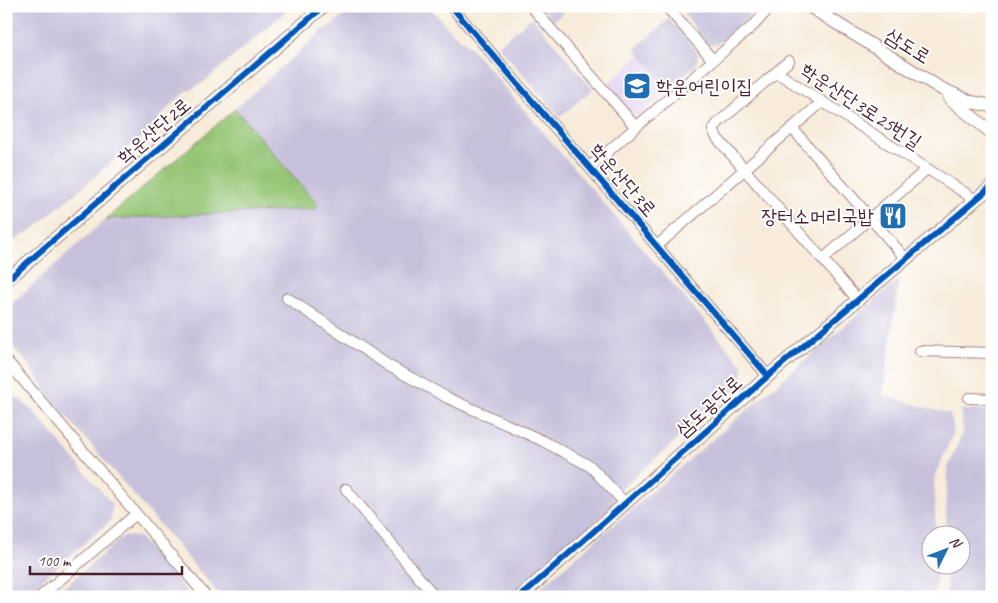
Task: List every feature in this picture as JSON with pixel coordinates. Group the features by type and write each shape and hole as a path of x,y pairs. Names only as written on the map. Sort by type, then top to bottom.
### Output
{"street":[{"name":"학운산단2로","path":"6,281 324,6"},
{"name":"학운산단3로","path":"452,6 768,376"},
{"path":"531,6 635,126"},
{"path":"666,6 712,59"},
{"path":"590,167 772,6"},
{"name":"삼도로","path":"809,6 955,96 992,106"},
{"name":"학운산단3로25번길","path":"789,61 718,123 713,130 717,138 858,300"},
{"name":"학운산단3로25번길","path":"776,72 976,200"},
{"path":"917,74 992,133"},
{"path":"658,245 822,102"},
{"path":"792,128 906,259"},
{"name":"학운산단3로25번길","path":"823,259 927,168"},
{"name":"삼도공단로","path":"520,597 768,376 992,186"},
{"path":"287,298 389,366 448,398 542,440 590,466 625,503"},
{"path":"920,351 992,353"},
{"path":"6,360 205,595"},
{"path":"969,398 992,399"},
{"path":"346,489 435,597"},
{"path":"40,597 136,514"}],"shaded area":[{"path":"6,6 292,6 204,82 187,91 169,107 151,129 32,230 6,245"},
{"path":"359,6 429,6 448,28 470,47 743,366 742,383 623,487 613,506 509,597 215,597 218,593 50,397 30,366 6,339 6,309 106,219 314,209 318,205 235,109 323,30"},
{"path":"540,6 571,6 553,21"},
{"path":"693,6 749,6 749,17 716,45 708,44 684,14"},
{"path":"532,17 593,89 560,117 498,46"},
{"path":"669,19 698,53 696,65 669,88 635,49"},
{"name":"학운어린이집","path":"640,55 670,89 642,114 636,116 630,113 606,85"},
{"path":"899,279 883,396 950,414 953,425 953,434 934,481 936,526 920,526 920,576 937,576 934,597 530,597"},
{"path":"6,388 34,412 112,504 111,520 22,597 6,597"},
{"path":"961,410 992,411 992,597 946,597 947,576 970,576 970,526 947,526 948,468 963,432"},
{"path":"124,536 139,537 191,597 53,597"}],"green space":[{"path":"235,109 318,205 314,209 106,219"}],"cycle path":[{"path":"6,281 324,6"},
{"path":"451,6 768,376"},
{"path":"520,597 768,376 992,186"}],"place":[{"name":"학운어린이집","path":"637,86"},
{"name":"장터소머리국밥","path":"893,216"}]}
